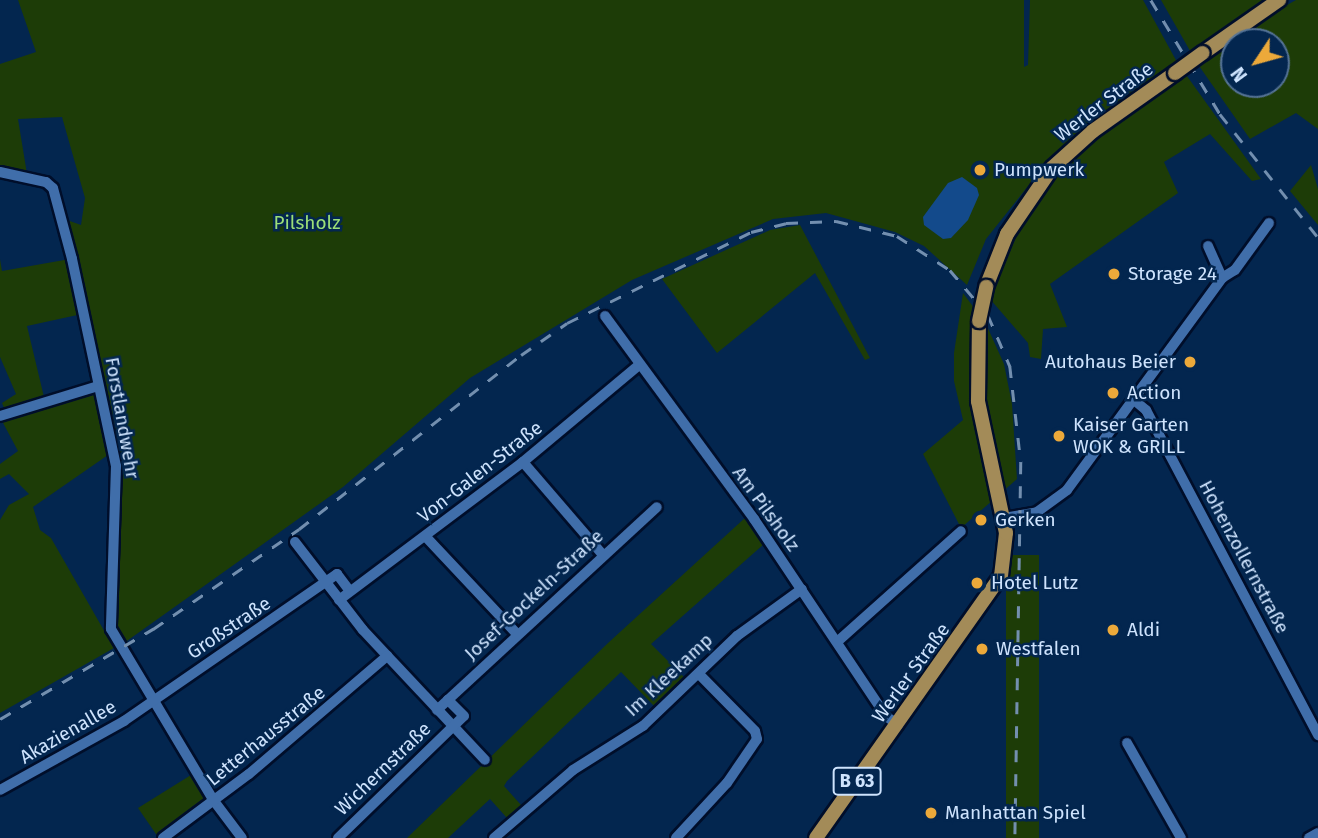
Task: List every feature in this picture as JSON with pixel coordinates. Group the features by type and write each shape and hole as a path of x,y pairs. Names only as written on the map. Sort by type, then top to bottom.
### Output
{"main road":[{"name":"Werler Straße","path":"816,838 998,584 1007,546 1004,518 978,401 979,320 986,287 1007,234 1052,168 1085,137 1279,0"}],"street":[{"name":"Forstlandwehr","path":"0,172 46,182 53,188 89,328 98,386 116,466 108,619 115,640 214,801 242,838"},
{"path":"1004,518 1037,512 1061,496 1222,278 1235,270 1269,223"},
{"path":"1208,246 1222,278"},
{"name":"Am Pilsholz","path":"605,316 636,356 638,366 802,589 886,716 898,724"},
{"name":"Von-Galen-Straße","path":"339,600 523,462 638,366"},
{"path":"0,416 98,386"},
{"name":"Hohenzollernstraße","path":"1134,400 1146,410 1318,735"},
{"path":"523,462 603,555"},
{"name":"Josef-Gockeln-Straße","path":"437,710 657,507"},
{"path":"837,642 961,531"},
{"path":"426,537 517,634"},
{"path":"295,542 324,582 387,656 485,760"},
{"path":"324,582 337,574 350,591"},
{"name":"Großstraße","path":"153,702 324,582"},
{"name":"Im Kleekamp","path":"494,838 573,770 643,726 747,628 802,589"},
{"name":"Letterhausstraße","path":"163,838 214,801 387,656"},
{"path":"676,838 727,783 757,739 755,731 699,674"},
{"path":"448,700 464,716 453,726"},
{"name":"Akazienallee","path":"0,790 153,702"},
{"name":"Wichernstraße","path":"338,838 453,726"},
{"path":"1128,743 1181,838"},
{"path":"1309,838 1318,833"}],"green space":[{"name":"Pilsholz","path":"18,0 1024,0 1024,67 1028,65 1030,0 1143,0 1177,62 1080,132 1048,161 986,239 967,285 924,246 895,232 826,213 773,219 632,280 470,378 343,487 124,643 115,631 120,475 64,219 81,225 85,198 62,117 18,119 27,174 0,168 0,64 36,52"},
{"path":"1161,0 1272,0 1269,15 1296,0 1318,0 1318,129 1296,113 1250,139 1221,98 1290,98 1290,28 1220,28 1220,96 1197,63"},
{"path":"1184,72 1261,179 1252,181 1210,134 1164,162 1178,193 1050,284 1067,327 1043,329 1041,359 1030,357 1028,343 990,299 1025,216 1058,173 1091,141"},
{"path":"1311,165 1318,189 1318,225 1290,191"},
{"path":"800,225 870,358 865,360 815,273 717,353 662,279 770,230"},
{"path":"0,259 2,271 70,259 82,314 27,326 44,397 5,410 2,403 16,394 0,357"},
{"path":"963,293 986,324 1004,364 1012,404 1017,479 961,528 923,454 963,420 954,381 954,353"},
{"path":"95,390 108,455 33,507 40,530 51,538 114,648 0,713 0,520 9,505 29,494 9,474 0,479 0,464 18,451 2,421"},
{"path":"746,517 764,544 651,644 685,678 655,707 621,672 507,781 504,786 521,805 507,818 490,799 448,838 407,838 608,643"},
{"path":"1006,555 1039,555 1039,838 1006,838"},
{"path":"191,775 205,797 203,803 158,837 138,808"}],"water":[{"path":"962,177 977,188 979,195 968,220 951,238 943,239 924,225 923,217 948,183"}],"railway":[{"path":"1151,0 1220,114 1318,237"},
{"path":"0,719 153,629 299,529 521,355 567,323 751,232 786,223 836,221 897,236 950,270 988,315 1010,366 1021,462 1015,838"}],"place":[{"name":"Pumpwerk","path":"980,170"},
{"name":"Storage 24","path":"1114,274"},
{"name":"Autohaus Beier","path":"1190,362"},
{"name":"Action","path":"1113,393"},
{"name":"Kaiser Garten WOK & GRILL","path":"1059,436"},
{"name":"Gerken","path":"981,520"},
{"name":"Hotel Lutz","path":"977,583"},
{"name":"Aldi","path":"1113,630"},
{"name":"Westfalen","path":"982,649"},
{"name":"Manhattan Spiel","path":"931,813"}]}
